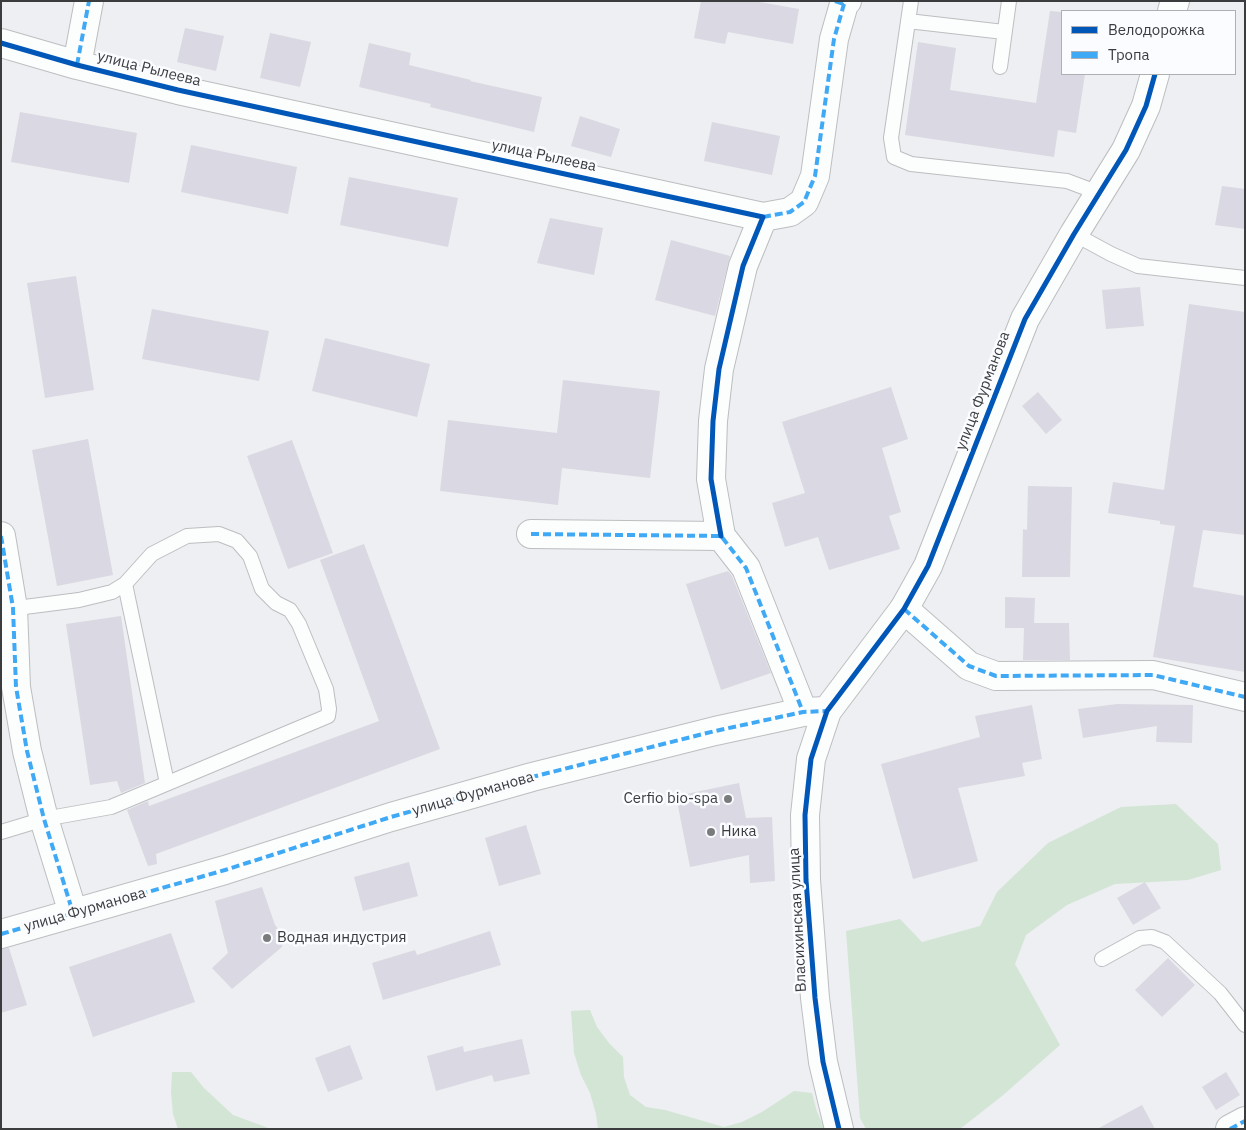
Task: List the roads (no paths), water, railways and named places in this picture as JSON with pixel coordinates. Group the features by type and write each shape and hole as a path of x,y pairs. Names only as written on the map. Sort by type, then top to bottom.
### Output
{"street":[{"path":"78,65 89,1"},
{"path":"815,712 746,568 721,536 711,479 713,421 719,369 743,266 763,217 790,212 804,202 815,176 834,39 842,2"},
{"name":"улица Рылеева","path":"1,43 78,65 178,90 763,217"},
{"name":"улица Фурманова","path":"1,934 224,870 391,818 532,777 715,731 815,712 904,609 928,566 1025,319 1130,141 1146,106 1155,75"},
{"path":"531,534 721,536"},
{"path":"1,536 16,687 27,751 44,819 73,913"},
{"path":"904,609 969,666 996,676 1152,675 1245,697"},
{"name":"Власихинская улица","path":"815,712 806,815 806,880 815,998 824,1062 839,1129"},
{"path":"1230,1129 1245,1121"}],"lane":[{"path":"911,1 892,138 894,157 911,164 1067,181 1099,193"},
{"path":"1000,67 1009,1"},
{"path":"908,21 1004,32"},
{"path":"1074,234 1138,266 1245,278"},
{"path":"1,832 44,819 111,807 328,716 329,709 326,689 299,624 290,610 276,603 262,589 250,556 237,541 219,534 187,536 152,554 125,584 112,592 79,600 7,610"},
{"path":"125,584 167,783"},
{"path":"1102,960 1140,938 1152,937 1164,942 1220,993 1245,1025"}],"place":[{"name":"Cerfio bio-spa","path":"728,799"},
{"name":"Ника","path":"711,832"},
{"name":"Водная индустрия","path":"267,938"}]}
